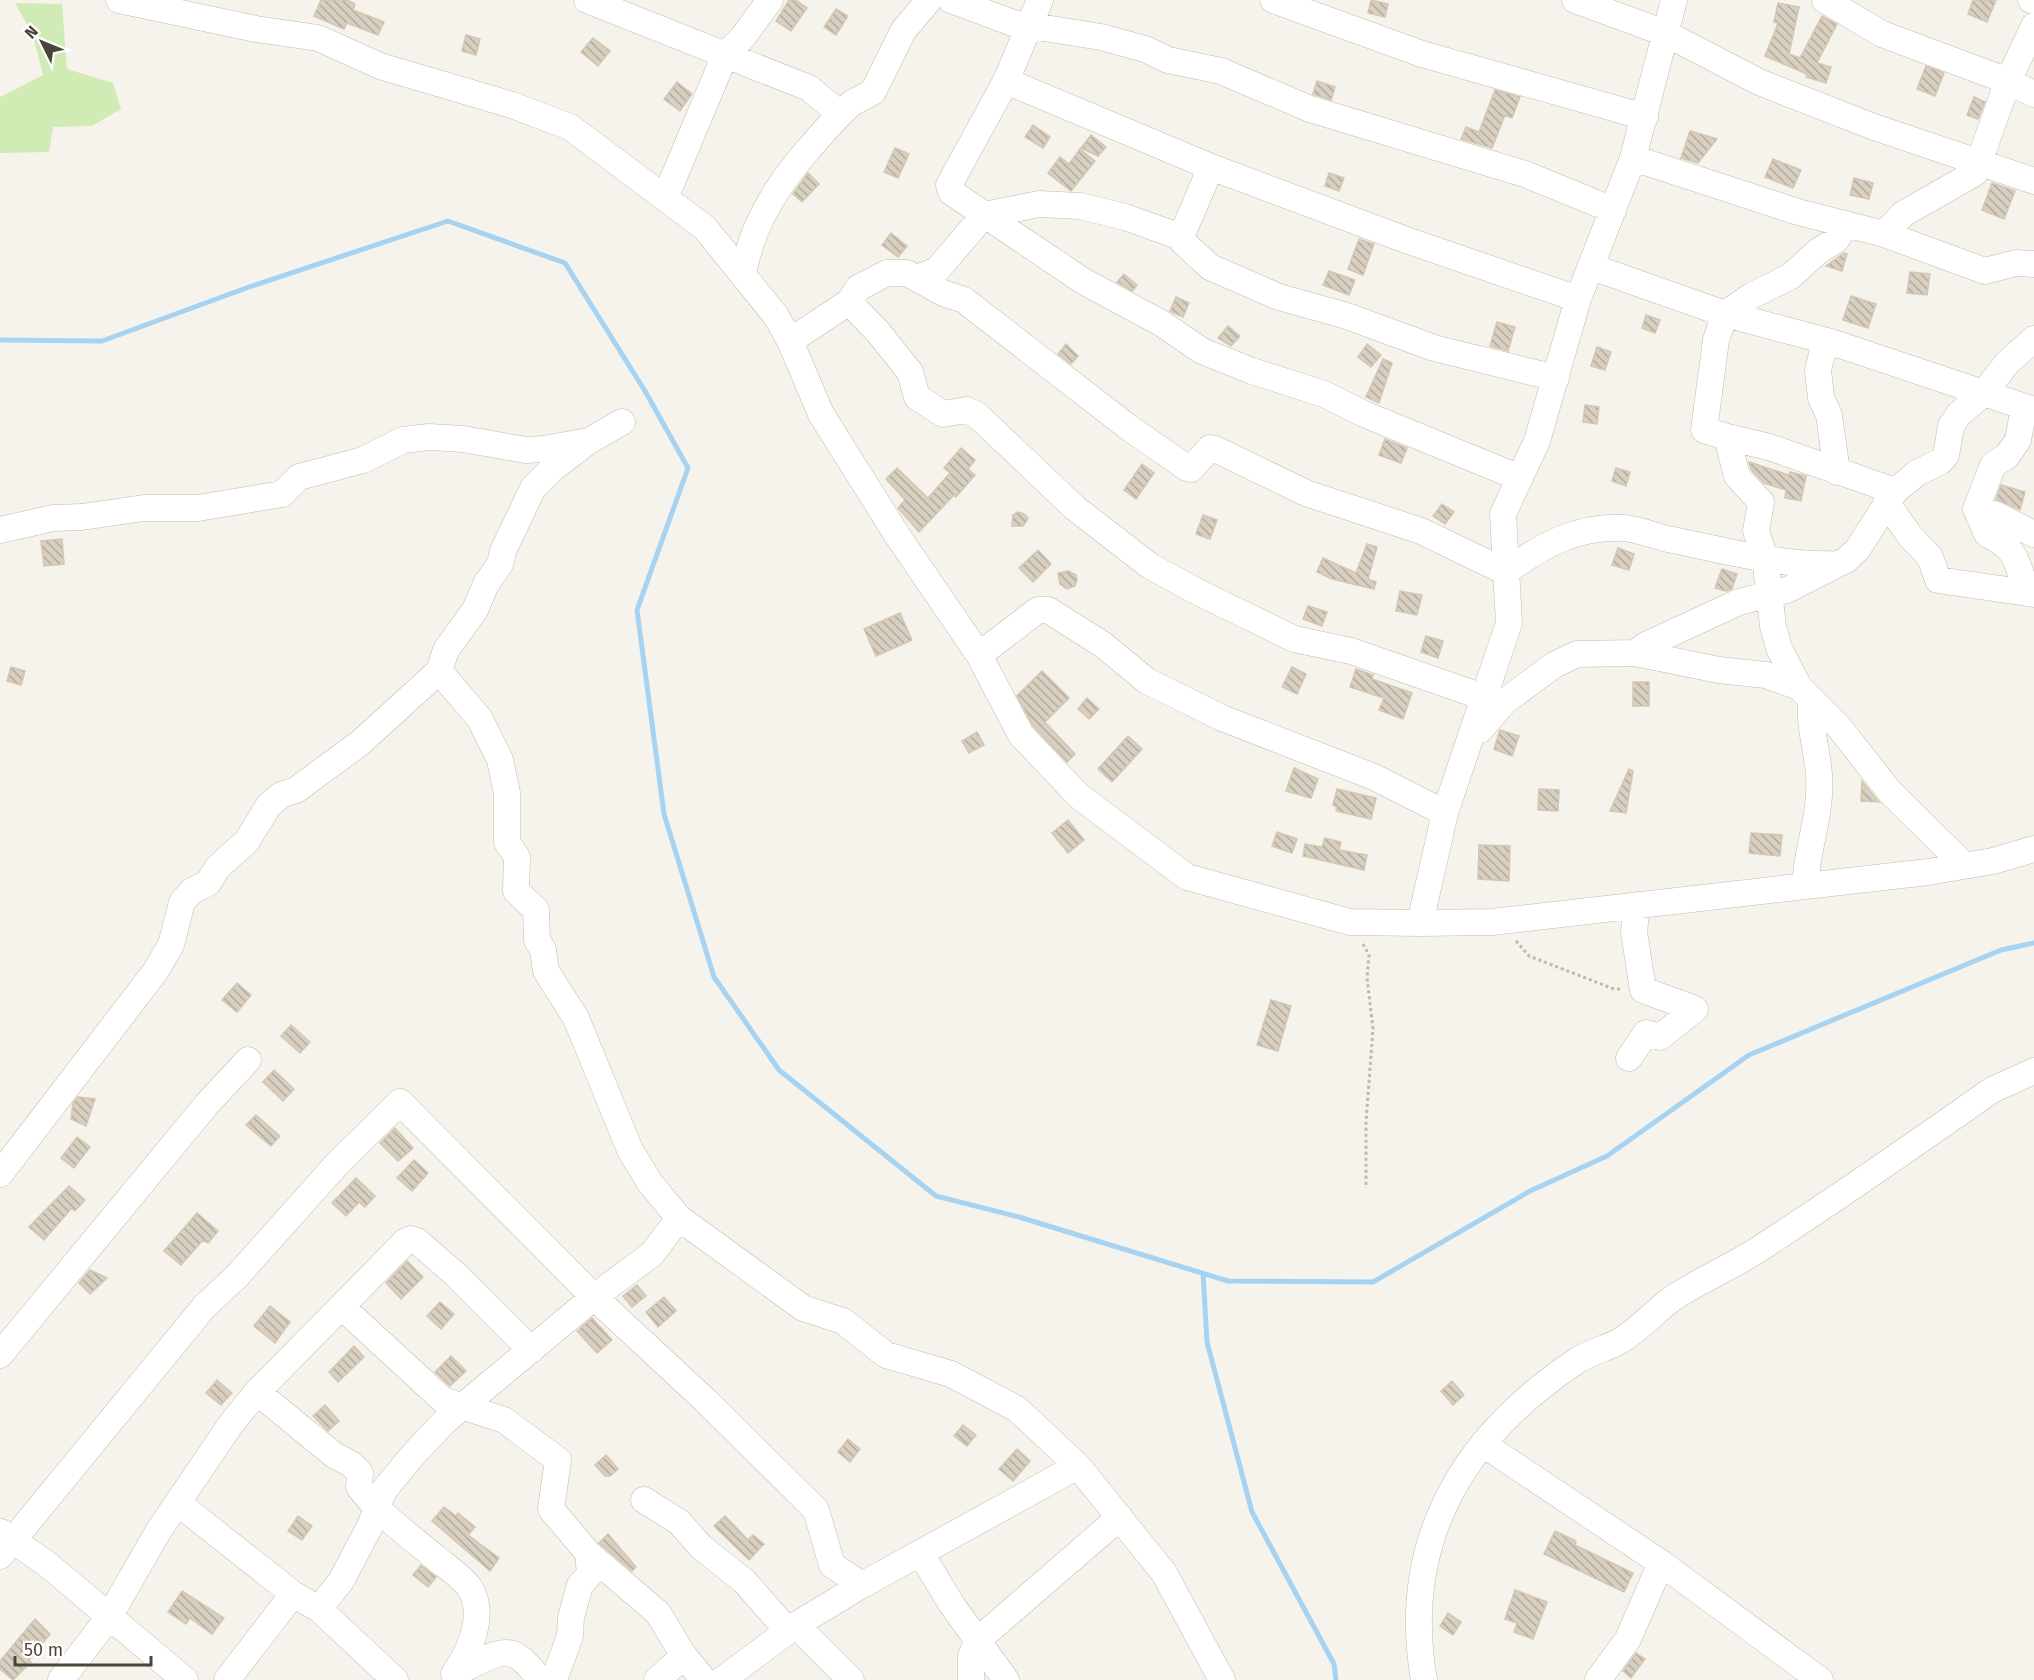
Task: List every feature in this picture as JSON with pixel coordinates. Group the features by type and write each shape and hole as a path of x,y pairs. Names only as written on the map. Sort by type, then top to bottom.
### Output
{"street":[{"path":"119,0 194,8 318,38 380,66 522,109 570,127 666,196 705,228 776,316 790,341 821,414 897,535 978,655 1013,723 1040,758 1079,796 1187,877 1350,922 1499,921 1964,865 1993,861 2034,849"},
{"path":"587,0 809,88 840,114"},
{"path":"666,196 725,55 743,37 770,0"},
{"path":"743,274 748,245 755,226 776,190 840,114 852,103 873,92 903,31 929,0"},
{"path":"951,0 998,19 1101,37 1145,49 1168,60 1221,71 1349,122 1525,174 1613,210"},
{"path":"1040,0 1006,81 949,185 956,196 1083,281 1161,323 1202,351 1252,371 1324,394 1364,414 1520,478"},
{"path":"1273,0 1422,54 1645,117"},
{"path":"1575,0 1665,33 1760,82 1874,127 2034,181"},
{"path":"1420,923 1445,813 1486,698 1509,623 1503,514 1537,441 1578,299 1633,158 1674,0"},
{"path":"1825,0 1882,34 2008,81 2034,94"},
{"path":"1884,234 1903,214 1975,173 1981,164 1986,139 2008,81 2034,26"},
{"path":"1006,81 1211,167 1409,241 1578,299"},
{"path":"1633,158 1798,212 1884,234 1984,271 2016,263 2034,264"},
{"path":"1181,237 1211,167"},
{"path":"919,278 937,270 984,215 1058,203 1125,217 1181,237 1183,242 1210,267 1279,297 1347,316 1434,348 1556,378"},
{"path":"1846,224 1836,240 1817,252 1791,276 1725,314 1716,340 1704,430 1769,447 1837,472 1890,497 1910,536 1930,557 1938,580 2031,593"},
{"path":"1592,267 1725,314 1831,342 2029,408 2018,440 2007,456 1993,465 1976,509 1987,534 2002,542 2014,553 2031,593"},
{"path":"790,341 849,302 858,288 887,273 907,273 944,293 964,300 1119,420 1191,470 1210,448 1215,449 1306,494 1421,531 1506,572"},
{"path":"849,302 878,332 910,372 917,397 943,414 967,410 976,415 1075,508 1150,566 1294,639 1351,651 1486,698"},
{"path":"1635,653 1646,645 1726,608 1786,590 1846,560 1857,550 1890,497 1917,473 1941,461 1946,455 1951,426 1959,414 1984,393 2007,363 2034,339"},
{"path":"1831,342 1822,354 1818,370 1821,398 1829,415 1837,472"},
{"path":"0,1174 155,972 171,945 182,902 192,891 208,883 218,867 251,836 258,821 281,795 296,790 360,743 439,670 446,650 475,610 486,584 500,564 503,551 533,488 552,469 589,441 622,422"},
{"path":"0,530 53,518 82,518 144,508 198,508 282,494 299,477 363,460 403,440 429,437 463,439 526,450 589,441"},
{"path":"1727,437 1737,476 1761,502 1756,531 1765,558 1779,648 1805,694 1839,727 1890,792 1964,865"},
{"path":"1976,509 1994,514 2034,534"},
{"path":"1506,572 1532,552 1558,539 1586,531 1624,528 1765,558 1817,565 1836,564"},
{"path":"978,655 1038,610 1048,610 1102,644 1147,681 1222,718 1374,777 1445,813"},
{"path":"1471,740 1504,702 1568,657 1577,654 1635,653 1719,670 1767,675 1805,694"},
{"path":"439,670 480,719 500,760 507,793 507,842 517,857 516,891 536,910 537,940 543,950 546,971 576,1018 630,1150 650,1183 679,1218 803,1308 843,1321 886,1354 951,1374 1017,1409 1078,1466 1164,1573 1222,1680"},
{"path":"1805,694 1819,775 1818,821 1806,862 1805,885"},
{"path":"1629,1058 1646,1034 1660,1037 1695,1009 1643,990 1634,932 1637,905"},
{"path":"0,1355 207,1104 248,1060"},
{"path":"1424,1680 1418,1646 1419,1610 1423,1567 1429,1539 1438,1515 1483,1444 1524,1403 1574,1362 1588,1353 1619,1341 1672,1299 1763,1246 1992,1090 2034,1071"},
{"path":"185,1680 47,1564 4,1543 204,1307 237,1276 338,1163 400,1102 594,1297 705,1400 816,1510 832,1565 862,1585"},
{"path":"319,1609 341,1581 377,1511 384,1490 395,1474 445,1421 594,1297 652,1254 679,1218"},
{"path":"61,1680 109,1617 218,1442 257,1392 406,1241 411,1239 453,1273 531,1350"},
{"path":"342,1307 443,1400 504,1420 558,1460 551,1509 588,1553 658,1613 684,1656 704,1680"},
{"path":"257,1392 334,1455 351,1464 360,1473 359,1487 377,1511 470,1588 476,1611 474,1631 467,1654 448,1677"},
{"path":"1483,1444 1661,1563 1817,1679"},
{"path":"722,1680 792,1628 862,1585 1078,1466"},
{"path":"644,1500 679,1522 701,1547 744,1581 792,1628 851,1680"},
{"path":"178,1503 293,1594 319,1609 390,1678"},
{"path":"971,1680 971,1656 978,1640 1120,1517"},
{"path":"554,1680 570,1636 571,1617 580,1585 590,1574 588,1553"},
{"path":"921,1554 1006,1680"},
{"path":"1598,1680 1628,1638 1661,1563"},
{"path":"227,1680 293,1594"},
{"path":"448,1677 501,1653 509,1653 517,1656 540,1680"},
{"path":"657,1680 684,1656"}],"path":[{"path":"1499,921 1529,956 1614,989 1643,990"},
{"path":"1350,922 1369,955 1367,978 1373,1029 1366,1122 1366,1188"}],"green space":[{"path":"15,3 62,4 67,69 113,83 121,109 92,126 53,127 49,152 0,153 0,97 43,75 33,35"}],"building":[{"path":"321,0 347,0 355,4 353,10 384,22 378,35 347,23 344,29 314,16"},
{"path":"789,0 796,0 807,8 791,31 776,21"},
{"path":"1371,0 1388,4 1385,17 1368,13"},
{"path":"1973,0 1996,0 1987,22 1968,14"},
{"path":"1778,3 1799,7 1789,54 1800,58 1822,16 1837,24 1817,63 1831,67 1826,83 1806,77 1807,74 1765,56 1778,23 1774,22"},
{"path":"836,9 848,16 836,35 824,27"},
{"path":"466,35 480,39 476,55 462,51"},
{"path":"593,38 610,51 598,66 581,52"},
{"path":"1926,66 1944,73 1935,96 1917,89"},
{"path":"1317,81 1335,87 1331,100 1313,94"},
{"path":"677,82 692,94 680,111 664,99"},
{"path":"1495,90 1520,97 1512,118 1505,115 1492,148 1461,139 1466,127 1479,132"},
{"path":"1974,97 1985,102 1978,119 1967,115"},
{"path":"1033,125 1050,137 1043,148 1025,137"},
{"path":"1690,131 1717,139 1698,163 1681,158"},
{"path":"1091,135 1106,147 1098,156 1081,148"},
{"path":"895,148 909,154 898,178 884,172"},
{"path":"1080,149 1095,161 1071,191 1048,173 1060,157 1069,164"},
{"path":"1773,159 1801,170 1793,188 1765,177"},
{"path":"808,173 819,184 802,202 793,194"},
{"path":"1329,173 1344,178 1339,191 1325,186"},
{"path":"1854,178 1873,183 1869,199 1850,195"},
{"path":"1992,183 2015,191 2004,219 1982,210"},
{"path":"891,233 907,246 898,257 882,245"},
{"path":"1359,239 1374,244 1363,275 1348,269"},
{"path":"1844,253 1847,254 1842,271 1826,266"},
{"path":"1329,271 1355,280 1349,295 1323,285"},
{"path":"1910,272 1930,274 1927,295 1907,293"},
{"path":"1124,274 1137,285 1132,291 1117,282"},
{"path":"1851,296 1876,304 1868,328 1843,320"},
{"path":"1176,297 1189,303 1183,317 1170,311"},
{"path":"1646,315 1660,320 1655,333 1642,328"},
{"path":"1497,322 1515,327 1508,351 1490,346"},
{"path":"1228,326 1240,336 1231,346 1218,338"},
{"path":"1066,344 1078,356 1071,364 1058,354"},
{"path":"1367,344 1381,355 1371,367 1358,357"},
{"path":"1597,347 1611,352 1605,370 1591,366"},
{"path":"1383,359 1392,363 1379,403 1366,397"},
{"path":"1585,405 1599,407 1597,424 1583,422"},
{"path":"1385,439 1407,448 1401,463 1379,455"},
{"path":"961,448 975,460 968,469 975,475 956,497 954,495 919,532 898,508 905,500 886,479 897,468 928,498 950,473 944,468"},
{"path":"1749,462 1789,475 1790,472 1806,476 1801,501 1785,498 1786,490 1764,483 1751,469"},
{"path":"1142,464 1154,473 1136,499 1124,490"},
{"path":"1616,468 1630,472 1626,486 1612,481"},
{"path":"2001,485 2025,492 2020,510 1996,499"},
{"path":"1442,504 1454,512 1445,524 1433,516"},
{"path":"1018,512 1028,518 1023,526 1012,526 1013,515"},
{"path":"1203,515 1217,520 1210,539 1196,534"},
{"path":"62,539 64,564 44,566 41,541"},
{"path":"1367,544 1377,547 1368,579 1376,582 1374,589 1332,579 1317,572 1323,558 1356,573"},
{"path":"1618,548 1634,554 1629,570 1612,565"},
{"path":"1038,550 1051,564 1033,582 1019,568"},
{"path":"1722,569 1737,574 1732,589 1726,591 1715,588"},
{"path":"1068,571 1076,575 1077,580 1075,586 1067,589 1060,584 1058,573"},
{"path":"1400,591 1422,595 1417,615 1396,611"},
{"path":"1308,606 1327,612 1322,626 1303,619"},
{"path":"900,613 912,640 876,656 864,629"},
{"path":"1426,636 1443,641 1438,658 1421,652"},
{"path":"11,667 25,671 21,685 7,681"},
{"path":"1292,667 1306,674 1297,694 1282,687"},
{"path":"1356,669 1373,675 1372,679 1412,693 1403,719 1379,710 1384,698 1350,687"},
{"path":"1042,671 1069,698 1045,722 1075,754 1067,762 1033,726 1017,696"},
{"path":"1633,682 1649,682 1649,706 1633,706"},
{"path":"1087,698 1099,709 1089,719 1078,709"},
{"path":"1500,730 1519,736 1512,756 1494,749"},
{"path":"977,732 984,745 969,753 962,741"},
{"path":"1128,736 1142,749 1112,782 1098,769"},
{"path":"1294,768 1318,779 1311,798 1286,791"},
{"path":"1629,769 1633,771 1626,813 1610,811"},
{"path":"1862,781 1878,801 1879,802 1861,801"},
{"path":"1337,789 1376,798 1371,819 1336,811 1337,807 1333,805"},
{"path":"1539,789 1559,790 1558,811 1538,810"},
{"path":"1068,820 1084,840 1068,853 1052,833"},
{"path":"1277,832 1297,839 1292,853 1272,846"},
{"path":"1751,833 1782,835 1780,856 1749,853"},
{"path":"1325,838 1341,842 1339,850 1367,855 1364,870 1303,856 1305,844 1322,847"},
{"path":"1479,845 1510,846 1509,881 1478,879"},
{"path":"237,983 251,995 237,1012 222,1000"},
{"path":"1271,1000 1291,1006 1278,1051 1257,1045"},
{"path":"291,1025 310,1042 300,1053 281,1036"},
{"path":"274,1070 294,1089 283,1101 263,1082"},
{"path":"78,1097 95,1099 86,1126 71,1119 73,1103"},
{"path":"256,1115 280,1136 271,1146 246,1125"},
{"path":"395,1128 413,1148 398,1161 380,1143"},
{"path":"77,1137 90,1147 74,1168 61,1158"},
{"path":"414,1160 428,1173 412,1191 397,1178"},
{"path":"356,1178 375,1196 365,1207 359,1202 346,1216 332,1203"},
{"path":"69,1186 85,1200 75,1211 72,1208 44,1240 29,1227"},
{"path":"197,1213 218,1231 208,1243 203,1240 181,1265 164,1251"},
{"path":"407,1261 423,1277 401,1299 386,1283"},
{"path":"90,1270 107,1278 90,1294 79,1283"},
{"path":"637,1285 646,1296 632,1307 623,1296"},
{"path":"664,1297 676,1311 658,1327 646,1312"},
{"path":"440,1302 454,1314 441,1329 427,1316"},
{"path":"270,1306 290,1322 275,1343 254,1326"},
{"path":"592,1318 612,1340 597,1353 577,1331"},
{"path":"354,1346 364,1357 338,1382 329,1372"},
{"path":"451,1356 466,1371 450,1386 435,1372"},
{"path":"217,1380 232,1393 221,1405 206,1393"},
{"path":"1452,1381 1464,1395 1453,1405 1441,1391"},
{"path":"325,1405 339,1421 328,1431 313,1416"},
{"path":"963,1425 976,1435 967,1446 954,1436"},
{"path":"848,1439 860,1449 850,1462 838,1452"},
{"path":"1017,1449 1030,1461 1013,1481 999,1469"},
{"path":"606,1455 618,1469 610,1476 605,1476 595,1465"},
{"path":"444,1507 456,1516 458,1513 475,1527 468,1535 499,1558 490,1571 432,1521"},
{"path":"298,1516 312,1526 302,1540 288,1531"},
{"path":"725,1516 748,1540 753,1535 764,1544 749,1560 714,1526"},
{"path":"1555,1531 1576,1541 1575,1545 1633,1573 1624,1592 1544,1554"},
{"path":"608,1534 636,1567 632,1571 599,1543"},
{"path":"421,1565 436,1577 428,1587 413,1575"},
{"path":"1515,1590 1547,1602 1533,1639 1514,1632 1517,1623 1505,1619"},
{"path":"182,1591 224,1618 212,1634 190,1618 186,1624 168,1612"},
{"path":"1448,1613 1461,1622 1453,1635 1440,1626"},
{"path":"35,1619 50,1634 29,1660 31,1662 13,1680 0,1669 0,1661"},
{"path":"1636,1653 1645,1659 1631,1678 1623,1671"}],"waterway":[{"path":"0,340 102,341 249,287 448,221 565,263 645,391 688,468 637,610 664,814 714,977 779,1070 936,1196 1019,1217 1228,1281 1373,1282 1530,1191 1607,1156 1749,1055 2001,950 2034,943"},
{"path":"1203,1273 1207,1342 1252,1512 1334,1664 1336,1680"}]}
